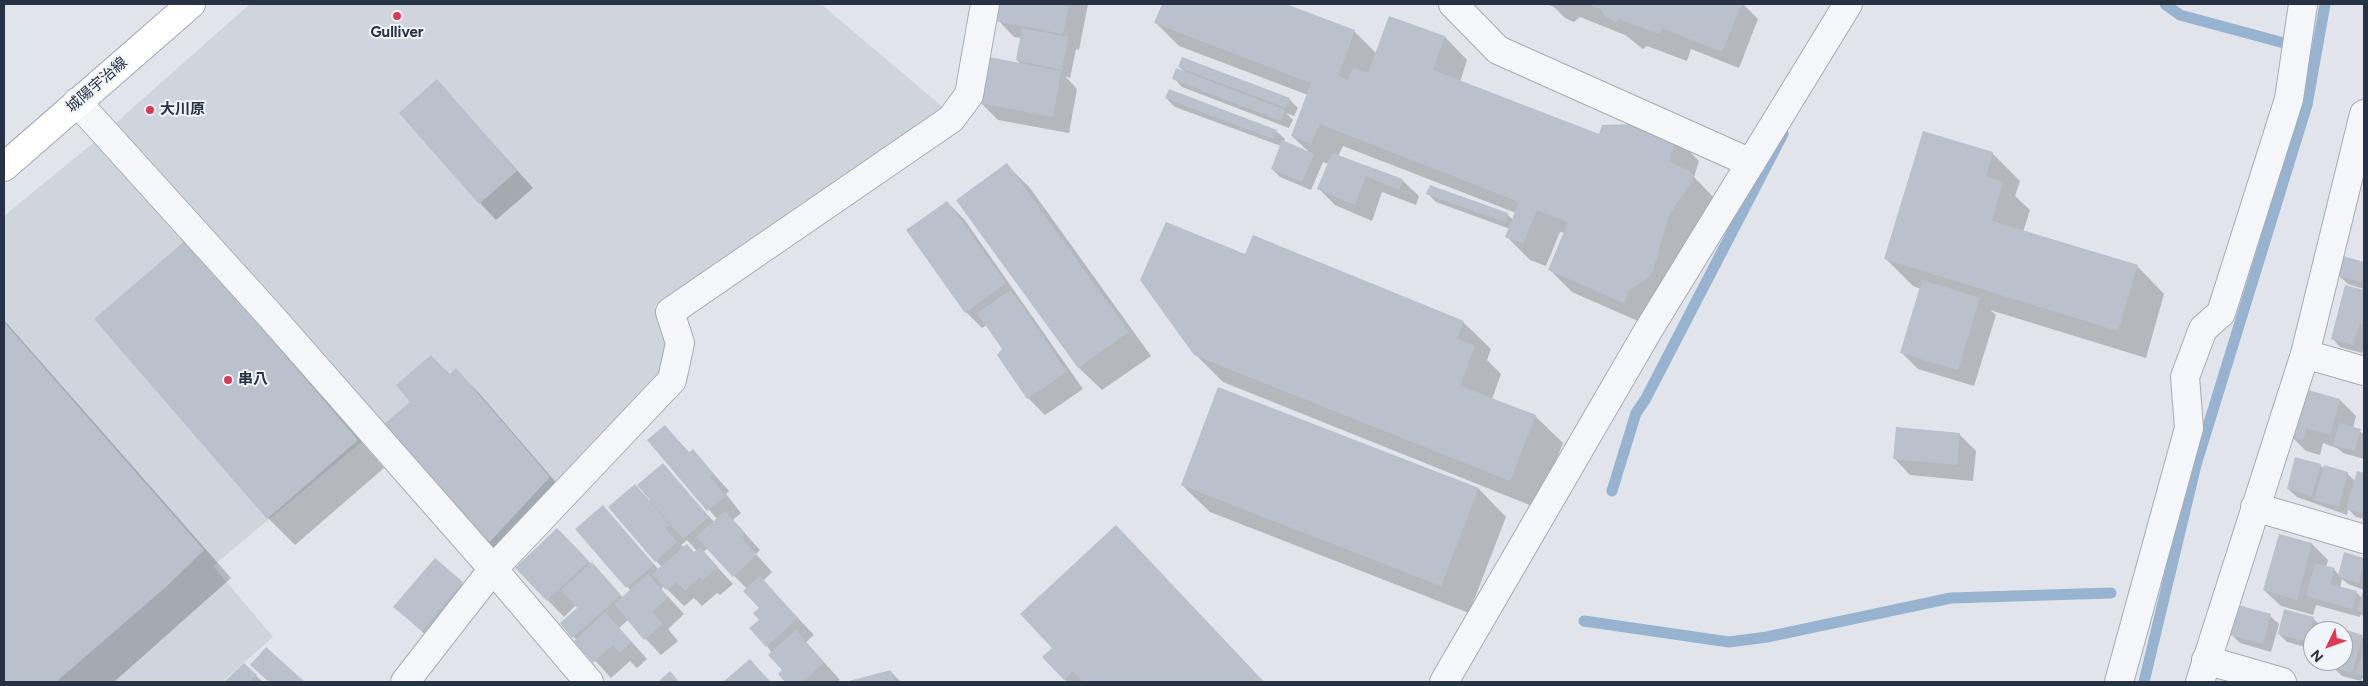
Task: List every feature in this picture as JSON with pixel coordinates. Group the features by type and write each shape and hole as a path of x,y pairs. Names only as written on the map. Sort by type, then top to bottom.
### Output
{"main road":[{"name":"城陽宇治線","path":"4,167 191,4"}],"street":[{"path":"405,682 493,569 672,380 680,343 670,312 951,119 969,95 984,4"},
{"path":"1453,4 1498,50 1751,163"},
{"path":"1444,682 1649,329 1848,4"},
{"path":"2119,682 2189,428 2185,377 2203,329 2221,313 2289,99 2303,4"},
{"path":"77,102 268,313 493,569 589,682"},
{"path":"2282,682 2203,671 2355,193 2364,114"},
{"path":"2305,354 2364,371"},
{"path":"2255,507 2364,539"}],"shaded area":[{"path":"250,4 821,4 946,110 655,306 669,344 659,382 489,555 111,127"},
{"path":"98,139 364,440 213,566 273,637 222,682 4,682 4,216"}],"building":[{"path":"1000,4 1069,4 1063,34 996,21"},
{"path":"1162,4 1286,4 1355,30 1338,76 1348,80 1353,67 1368,73 1389,16 1445,36 1433,70 1599,134 1602,125 1631,124 1677,137 1669,161 1689,171 1694,176 1669,215 1653,271 1647,279 1628,291 1624,303 1548,270 1568,222 1537,210 1523,244 1505,237 1519,202 1320,124 1311,144 1291,136 1311,83 1154,23"},
{"path":"1586,4 1742,4 1722,52 1662,28 1659,34 1619,19 1615,22 1605,16 1600,9"},
{"path":"1022,28 1068,37 1062,70 1016,60"},
{"path":"989,57 1061,71 1053,117 980,103"},
{"path":"1182,57 1290,98 1286,108 1178,67"},
{"path":"1176,68 1285,110 1281,121 1172,79"},
{"path":"437,79 517,171 479,204 399,113"},
{"path":"1169,89 1277,130 1273,139 1165,98"},
{"path":"1923,131 1993,152 1986,176 2003,182 1992,221 2138,265 2118,331 1884,259"},
{"path":"1282,140 1314,154 1302,182 1271,169"},
{"path":"1332,153 1403,179 1399,190 1366,176 1355,205 1317,189"},
{"path":"1007,163 1129,332 1078,368 956,200"},
{"path":"1430,185 1508,213 1505,222 1426,194"},
{"path":"947,201 1006,283 965,313 906,230"},
{"path":"1166,222 1245,254 1253,235 1464,321 1457,338 1475,346 1460,386 1536,415 1510,481 1194,355 1140,280"},
{"name":"串八","path":"186,240 358,440 267,519 94,319"},
{"path":"2343,256 2364,262 2364,283 2338,276"},
{"path":"1922,280 1980,298 1958,370 1900,353"},
{"path":"2345,285 2364,290 2364,325 2360,323 2353,345 2331,339"},
{"path":"1011,290 1067,372 1027,399 997,355 1002,349 977,313"},
{"path":"4,322 204,550 167,586 56,682 6,682 4,680"},
{"path":"431,355 449,375 456,368 550,477 486,546 381,427 410,402 396,385"},
{"path":"1218,387 1479,488 1441,586 1181,485"},
{"path":"2301,388 2340,399 2330,435 2306,428 2303,440 2288,435"},
{"path":"2339,423 2361,429 2355,451 2333,445"},
{"path":"665,425 689,453 693,449 714,474 710,477 726,496 707,511 647,440"},
{"path":"1896,427 1960,433 1957,465 1893,459"},
{"path":"2295,457 2321,464 2312,496 2287,489"},
{"path":"663,463 709,517 683,539 637,485"},
{"path":"2324,465 2348,472 2339,507 2314,500"},
{"path":"2357,471 2364,473 2364,514 2346,509"},
{"path":"635,484 670,525 665,528 677,542 655,562 608,507"},
{"path":"603,505 654,565 626,588 575,529"},
{"path":"725,511 745,533 741,537 757,555 733,577 696,537"},
{"path":"1116,525 1264,682 1083,682 1073,671 1064,680 1042,657 1052,648 1020,614"},
{"path":"557,528 589,561 547,601 515,568"},
{"path":"2279,534 2312,543 2297,600 2263,590"},
{"path":"687,544 694,552 700,547 718,567 702,580 700,577 685,591 677,582 666,590 652,574"},
{"path":"2344,552 2364,558 2359,583 2338,576"},
{"path":"435,558 463,582 422,631 393,607"},
{"path":"592,562 621,595 572,638 560,623 577,608 561,590"},
{"path":"2315,563 2335,568 2330,584 2357,591 2352,609 2306,596"},
{"path":"648,574 668,597 652,612 663,624 644,640 614,604"},
{"path":"760,576 798,618 766,647 749,628 759,620 753,613 759,608 743,591"},
{"path":"2364,587 2364,614 2357,611"},
{"path":"2238,605 2271,614 2263,644 2230,635"},
{"path":"2284,609 2314,617 2313,621 2303,621 2303,641 2278,634"},
{"path":"605,612 632,642 620,653 613,645 593,663 574,641"},
{"path":"796,630 824,663 802,682 785,682 778,674 782,670 768,655"},
{"path":"2353,632 2363,635 2353,670"},
{"path":"266,647 305,682 269,682 250,665"},
{"path":"2364,647 2364,676 2356,674"},
{"path":"750,659 770,682 723,682"},
{"path":"244,663 257,675 250,682 224,682"},
{"path":"891,670 894,682 845,682"},
{"path":"670,671 679,682 658,682"}],"waterway":[{"path":"2165,4 2180,15 2284,43"},
{"path":"2144,682 2196,465 2307,105 2325,4"},
{"path":"1612,491 1636,413 1645,400 1783,134"},
{"path":"1584,621 1729,642 1767,637 1951,598 2111,593"}],"place":[{"name":"Gulliver","path":"397,16"},
{"name":"大川原","path":"150,110"},
{"name":"串八","path":"228,380"}]}
